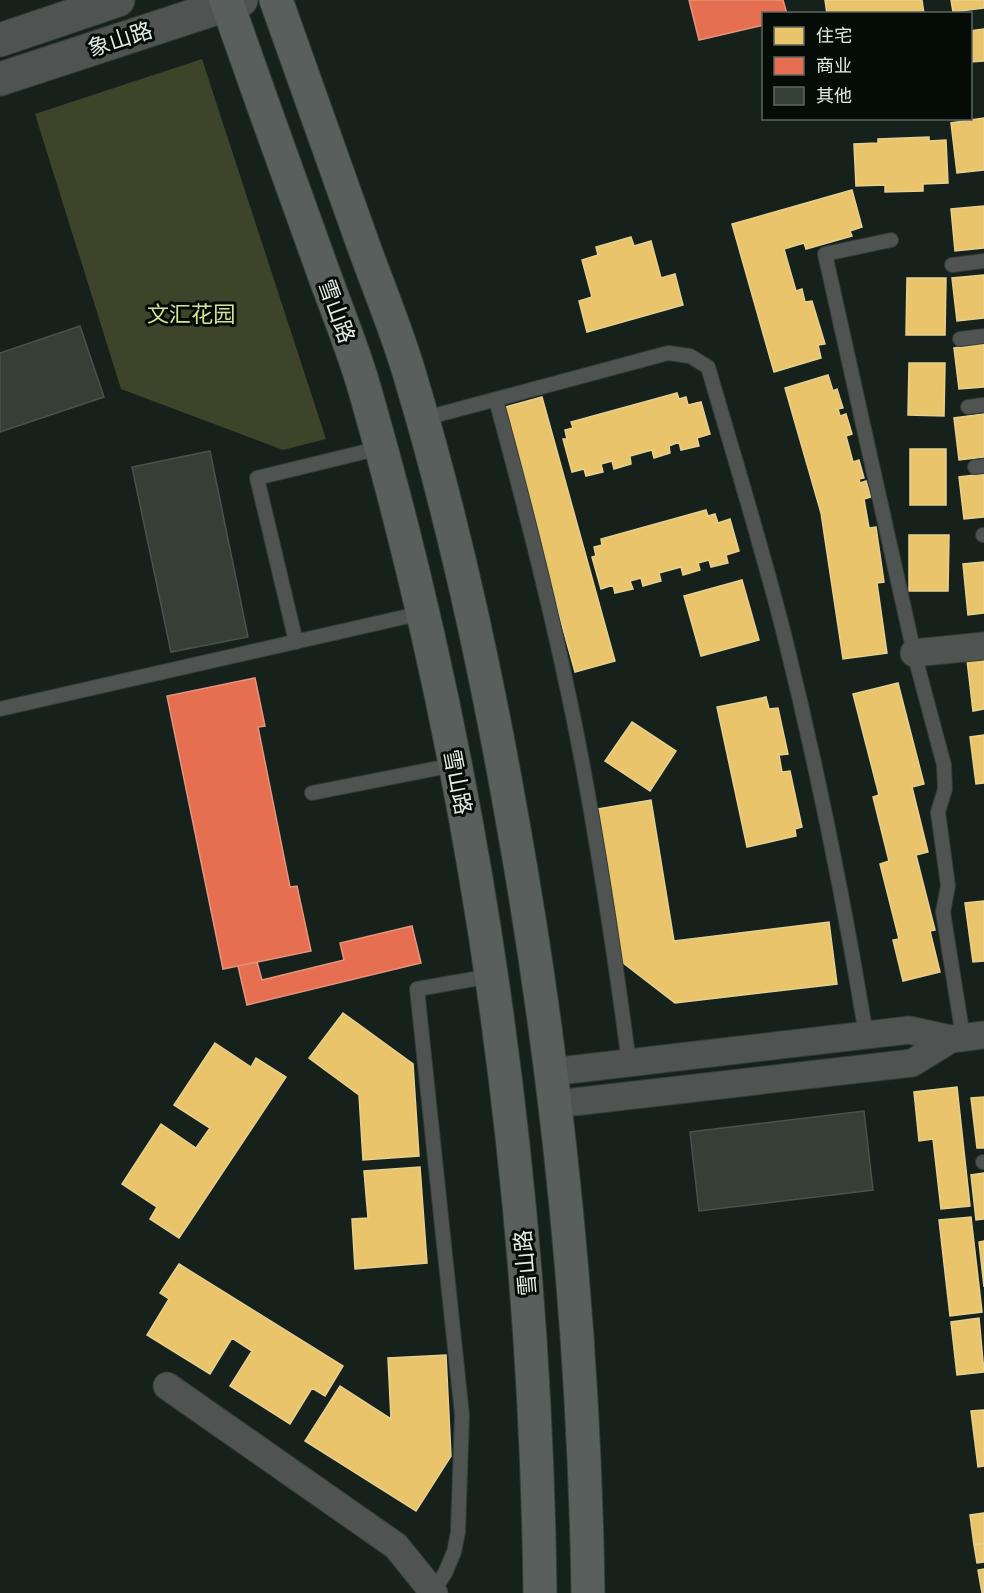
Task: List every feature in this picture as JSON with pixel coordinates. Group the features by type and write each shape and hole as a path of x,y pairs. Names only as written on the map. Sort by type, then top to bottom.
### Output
{"main road":[{"name":"雪山路","path":"276,0 410,375 462,573 505,776 534,944 556,1104 576,1310 584,1427 588,1593"},
{"name":"雪山路","path":"231,1 365,388 423,613 455,765 491,976 518,1193 529,1314 536,1430 540,1593"}],"street":[{"name":"象山路","path":"0,40 118,0"},
{"name":"象山路","path":"0,79 231,1"},
{"path":"914,653 984,646"},
{"path":"551,1072 909,1030 966,1037"},
{"path":"556,1104 912,1063 966,1037"},
{"path":"167,1386 396,1546 433,1593"}],"lane":[{"path":"891,240 825,255 914,653 946,777 943,801 938,812 948,886 943,912 966,1037"},
{"path":"952,265 984,261"},
{"path":"960,339 984,336"},
{"path":"422,419 668,353 690,356 708,367 771,587 811,744 835,857 866,1035"},
{"path":"496,400 557,643 580,754 600,864 629,1063"},
{"path":"968,407 984,405"},
{"path":"296,642 257,478 381,448"},
{"path":"0,709 423,613"},
{"path":"312,793 455,765"},
{"path":"433,1593 449,1563 458,1532 462,1415 417,989 491,976"}],"green space":[{"name":"文汇花园","path":"202,59 326,439 283,450 121,389 35,114"}],"building: 住宅":[{"path":"825,0 922,0 924,12 827,12"},
{"path":"951,0 984,0 984,8 953,12"},
{"path":"984,29 984,61 972,62 972,31"},
{"path":"984,118 984,170 957,173 951,123"},
{"path":"929,137 929,141 946,140 948,183 923,184 923,191 885,192 885,185 856,186 854,144 878,143 878,139"},
{"path":"852,190 862,227 850,231 852,236 806,249 804,243 784,249 796,291 802,289 805,302 812,301 825,344 818,345 821,358 774,372 732,224"},
{"path":"984,206 984,248 955,251 951,209"},
{"path":"631,237 634,246 651,241 661,278 675,274 683,305 587,332 579,301 592,297 582,260 598,255 596,247"},
{"path":"984,275 984,318 957,321 952,278"},
{"path":"907,278 946,278 945,335 906,335"},
{"path":"984,344 984,387 959,389 954,348"},
{"path":"909,363 945,363 944,416 908,415"},
{"path":"828,375 833,391 837,389 843,408 838,409 840,416 846,414 852,434 846,436 853,462 859,460 864,478 859,479 860,483 866,481 871,497 864,499 869,528 876,527 884,582 877,583 887,653 843,659 821,513 785,388"},
{"path":"677,393 679,399 686,397 688,405 701,402 710,434 697,438 699,446 681,450 679,442 669,446 670,453 654,458 652,450 630,456 631,464 614,469 612,461 601,464 603,472 586,476 584,469 572,472 563,439 567,439 565,430 573,428 571,422"},
{"path":"542,397 615,661 575,672 502,408"},
{"path":"984,414 984,457 959,460 954,418"},
{"path":"910,449 946,449 946,505 910,505"},
{"path":"984,474 984,517 964,519 959,477"},
{"path":"706,510 708,516 715,514 718,523 730,519 739,551 726,555 728,563 711,567 709,560 698,563 700,570 683,575 681,567 659,573 661,581 643,586 641,578 630,581 633,589 615,593 613,585 601,589 592,557 596,556 594,547 602,545 601,539"},
{"path":"909,535 949,535 948,591 909,591"},
{"path":"984,562 984,613 968,615 963,564"},
{"path":"742,580 759,640 701,656 684,596"},
{"path":"984,658 984,709 973,711 967,660"},
{"path":"898,683 924,784 912,787 928,852 916,855 935,930 930,931 940,972 903,981 893,940 899,939 880,864 889,861 873,797 879,795 853,694"},
{"path":"766,697 769,709 778,708 788,754 779,755 782,772 790,771 802,827 795,829 796,836 747,847 717,707"},
{"path":"632,722 676,751 650,791 605,761"},
{"path":"984,735 984,783 976,784 970,737"},
{"path":"651,800 674,941 829,922 837,984 675,1003 622,962 597,809"},
{"path":"984,901 984,961 973,962 965,903"},
{"path":"343,1013 413,1064 419,1156 363,1160 359,1095 309,1058"},
{"path":"215,1043 251,1067 256,1058 286,1077 179,1238 150,1219 157,1207 122,1184 161,1124 196,1148 210,1128 174,1105"},
{"path":"957,1087 970,1206 941,1209 933,1139 919,1141 914,1092"},
{"path":"984,1097 984,1148 977,1148 971,1098"},
{"path":"420,1167 427,1263 355,1269 352,1219 368,1218 364,1171"},
{"path":"984,1173 984,1219 976,1220 971,1175"},
{"path":"971,1217 982,1312 950,1316 939,1220"},
{"path":"984,1241 984,1287 979,1242"},
{"path":"179,1264 343,1366 325,1396 312,1388 290,1424 230,1386 252,1351 232,1338 210,1374 147,1335 169,1299 160,1293"},
{"path":"979,1318 984,1372 957,1375 951,1322"},
{"path":"446,1355 451,1456 416,1511 305,1441 340,1386 391,1419 388,1358"},
{"path":"984,1410 984,1466 978,1467 971,1411"},
{"path":"984,1513 984,1543 974,1545 970,1515"},
{"path":"984,1543 984,1562 977,1563 974,1545"},
{"path":"984,1569 984,1593 982,1593 978,1570"}],"building: 商业":[{"path":"689,0 783,0 786,12 762,12 762,25 699,40"},
{"path":"255,678 265,726 258,727 290,887 297,886 311,951 223,969 167,696"},
{"path":"412,926 421,963 247,1005 238,966 257,962 262,980 344,960 340,943"}],"building: 其他":[{"path":"80,326 104,397 0,432 0,353"},
{"path":"210,451 248,637 171,652 132,467"},
{"path":"864,1111 873,1190 699,1211 690,1132"}]}
